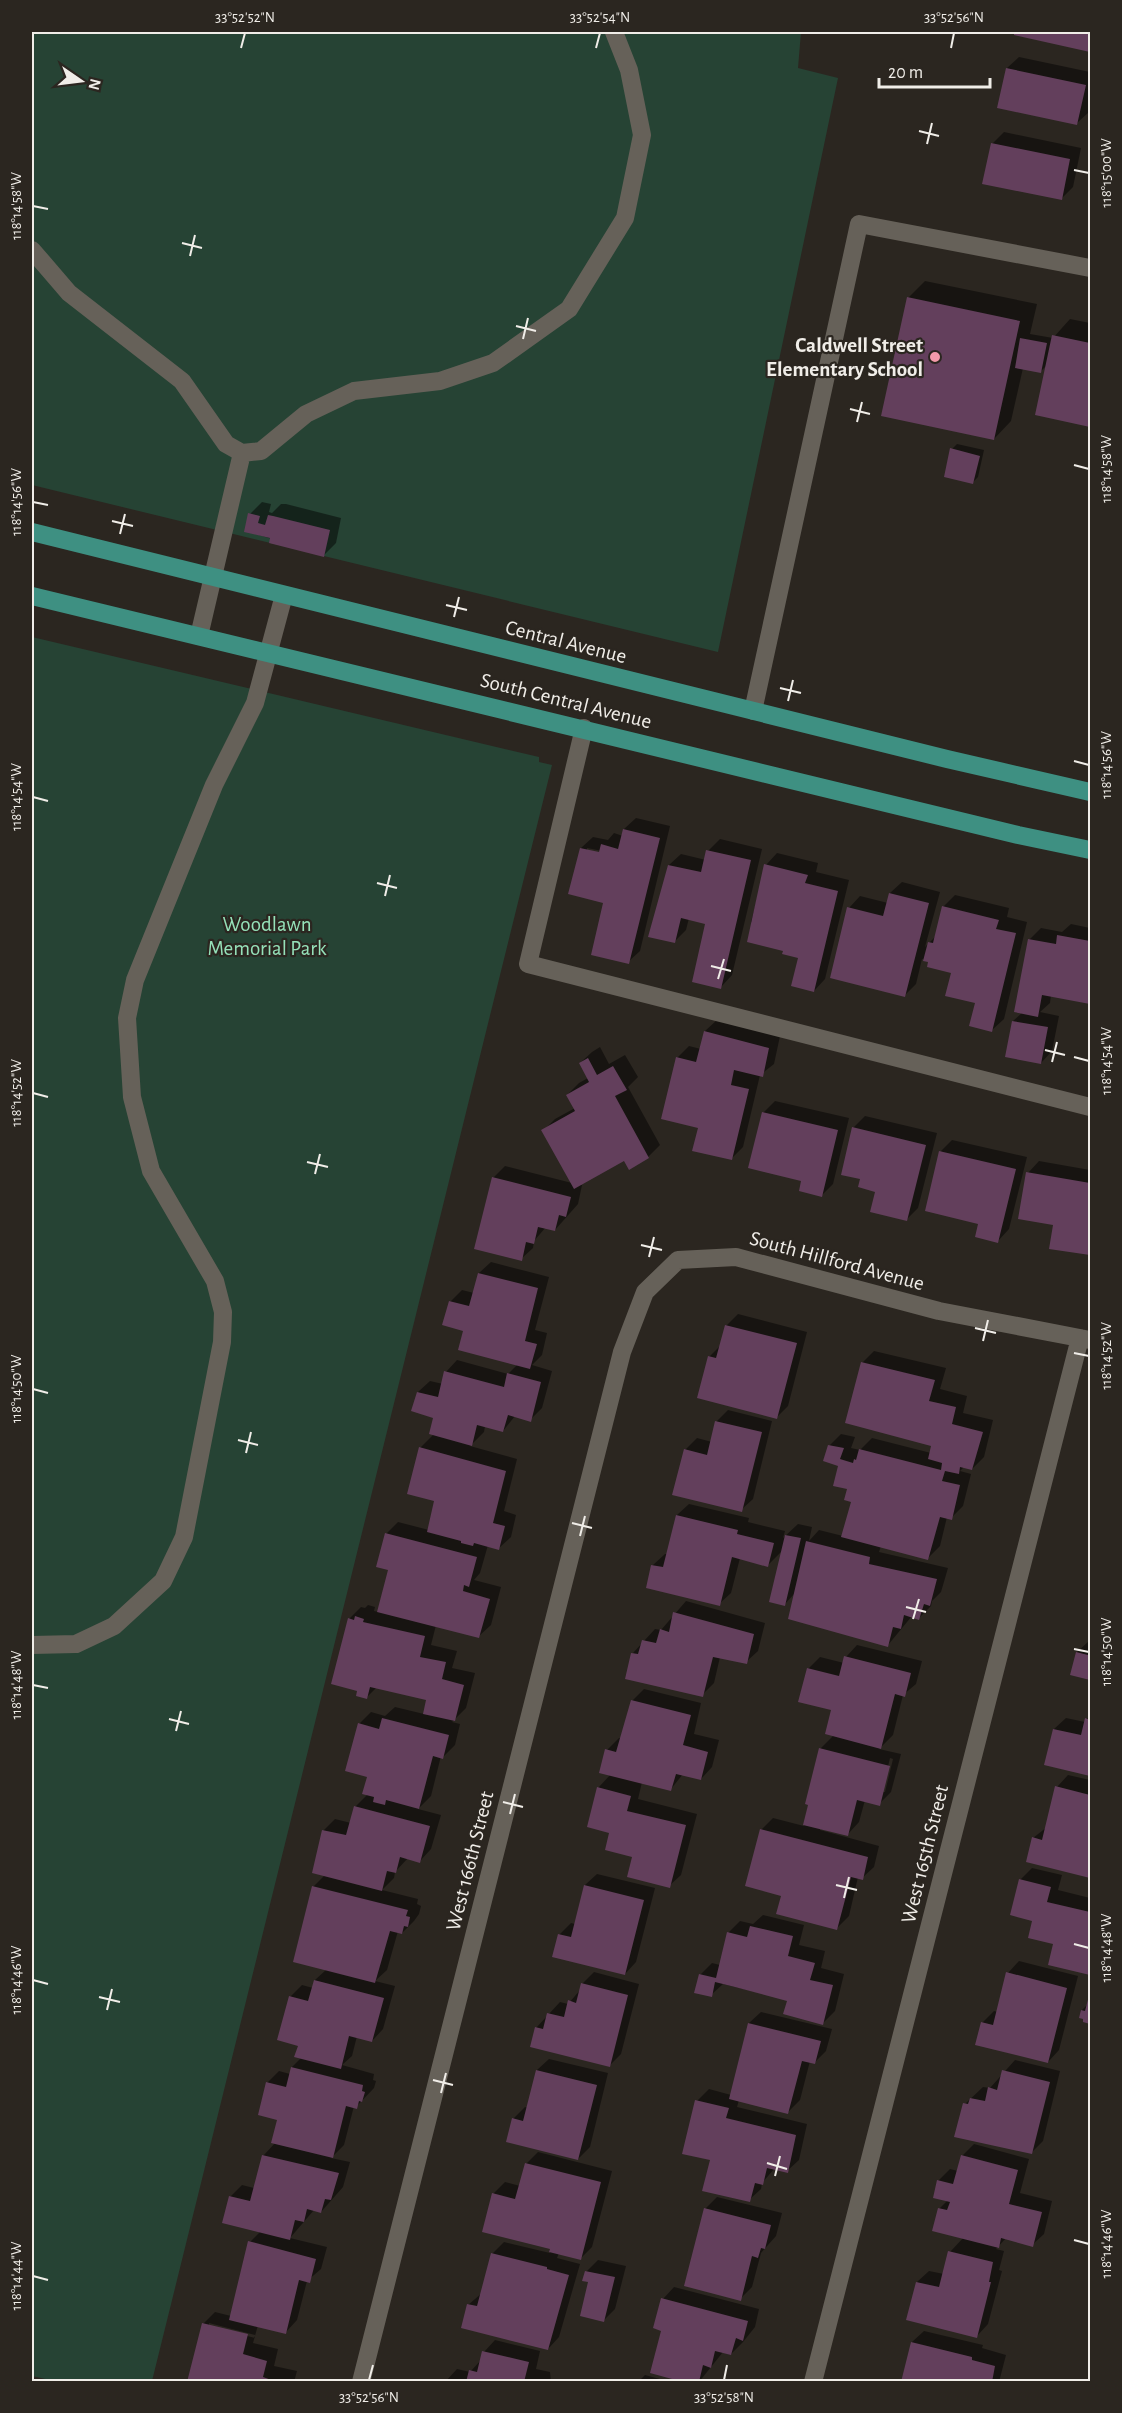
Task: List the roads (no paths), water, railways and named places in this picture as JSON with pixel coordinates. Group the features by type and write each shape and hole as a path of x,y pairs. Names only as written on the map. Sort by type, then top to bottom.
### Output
{"main road":[{"name":"Central Avenue","path":"32,532 284,596 1090,792"},
{"name":"South Central Avenue","path":"32,596 1018,835 1090,850"}],"street":[{"path":"32,250 69,293 182,381 226,444 242,453 261,451 306,414 354,391 440,381 493,363 569,309 625,218 642,135 629,70 614,32"},
{"path":"753,711 859,224 1090,268"},
{"path":"199,636 242,453"},
{"path":"32,1645 76,1644 114,1626 163,1581 184,1537 222,1342 223,1312 215,1281 151,1171 132,1097 127,1018 135,980 214,784 255,703 284,596"},
{"path":"584,728 528,963 1090,1107"},
{"name":"South Hillford Avenue","path":"622,1352 645,1292 678,1260 736,1257 939,1311 1085,1339"},
{"name":"West 165th Street","path":"813,2382 1085,1339"},
{"name":"West 166th Street","path":"361,2382 622,1352"}],"place":[{"name":"Caldwell Street Elementary School","path":"935,357"}],"park label":[{"name":"Woodlawn Memorial Park","path":"267,936"}]}
